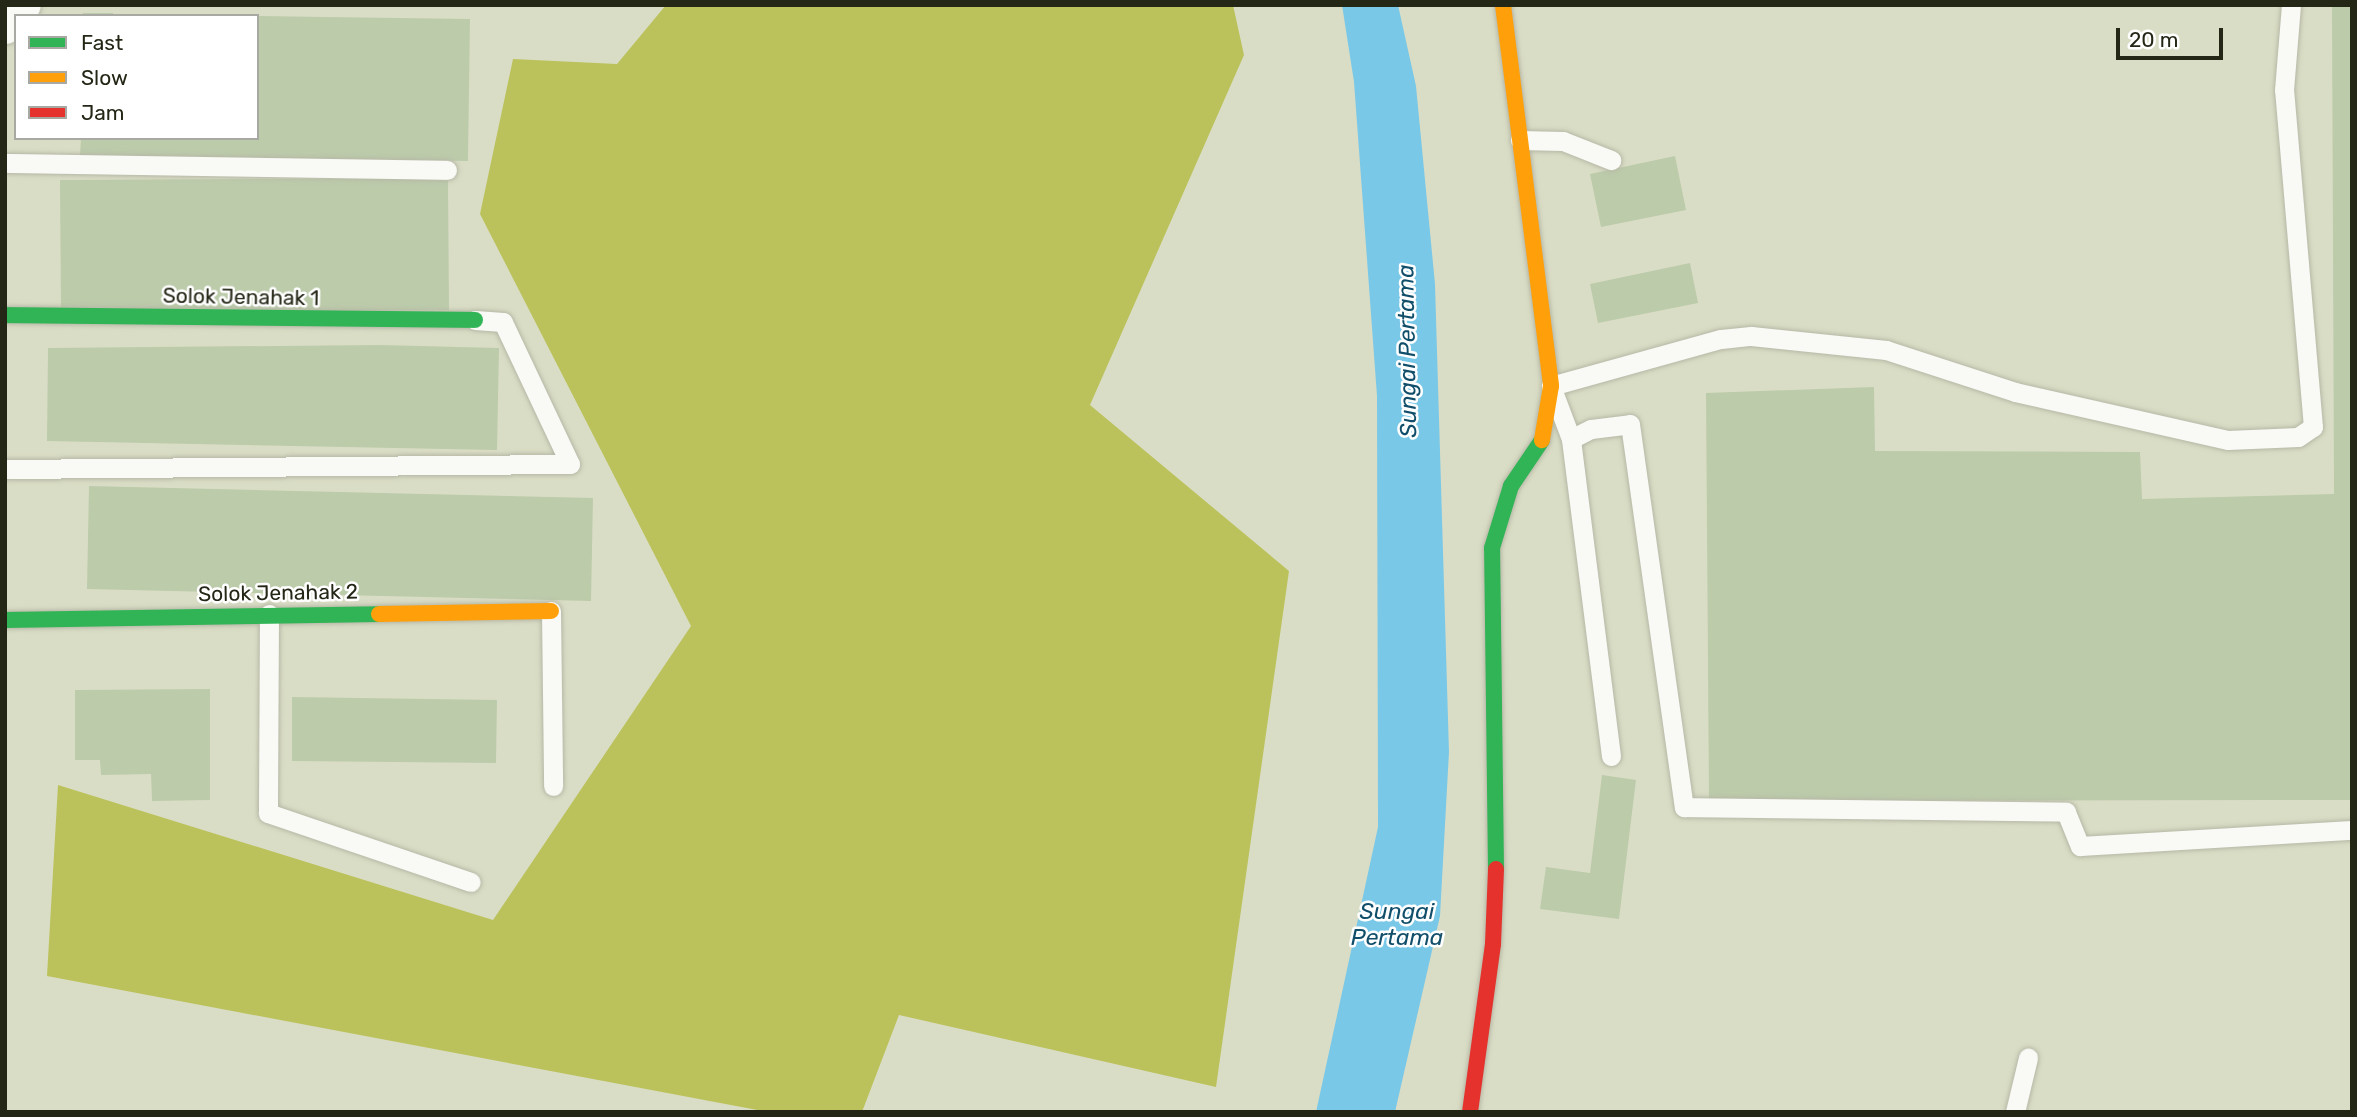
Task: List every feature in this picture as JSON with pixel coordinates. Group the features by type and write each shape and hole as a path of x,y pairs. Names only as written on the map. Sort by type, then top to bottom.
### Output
{"street":[{"path":"1472,1111 1493,944 1496,877 1492,548 1511,486 1541,443 1551,386 1503,5"},
{"name":"Solok Jenahak 1","path":"5,315 475,320"},
{"name":"Solok Jenahak 2","path":"5,620 551,611"}],"lane":[{"path":"1611,756 1571,439 1551,386 1721,339 1751,336 1886,351 2015,392 2228,440 2298,437 2313,427 2284,90 2291,5"},
{"path":"1520,139 1563,141 1611,160"},
{"path":"5,163 447,170"},
{"path":"5,469 570,464 503,322 475,320"},
{"path":"1571,439 1591,429 1630,424 1684,807 2066,812 2080,846 2352,830"},
{"path":"551,611 553,786"},
{"path":"269,614 268,813 471,882"},
{"path":"2015,1112 2028,1059"}],"green space":[{"path":"666,5 1233,5 1244,55 1090,405 1289,571 1216,1087 899,1015 862,1112 768,1112 47,976 58,785 493,920 691,626 480,214 513,59 617,64"}],"water":[{"name":"Sungai Pertama","path":"1342,5 1398,5 1416,86 1435,284 1449,752 1440,916 1395,1112 1316,1112 1378,827 1377,396 1354,82"}],"building":[{"path":"2332,5 2352,5 2352,800 1709,801 1706,393 1874,387 1875,451 2140,452 2142,499 2334,494"},
{"path":"259,16 470,19 468,161 80,155 81,140 259,140"},
{"path":"1675,156 1686,210 1601,227 1590,174"},
{"path":"448,178 449,310 61,312 60,180"},
{"path":"1690,263 1698,303 1598,323 1590,284"},
{"path":"380,345 499,348 497,450 47,441 48,348"},
{"path":"89,486 593,498 591,601 87,589"},
{"path":"210,689 210,800 152,801 151,774 101,775 100,760 75,760 75,690"},
{"path":"292,697 497,700 496,763 292,761"},
{"path":"1602,775 1636,780 1619,919 1540,909 1546,867 1590,873"}],"traffic: fast":[{"path":"5,315 475,320"},
{"path":"1496,869 1492,548 1511,486 1542,440"},
{"path":"5,620 379,614"}],"traffic: slow":[{"path":"1503,5 1551,386 1542,440"},
{"path":"379,614 551,611"}],"traffic: jam":[{"path":"1470,1112 1493,944 1496,869"}]}
